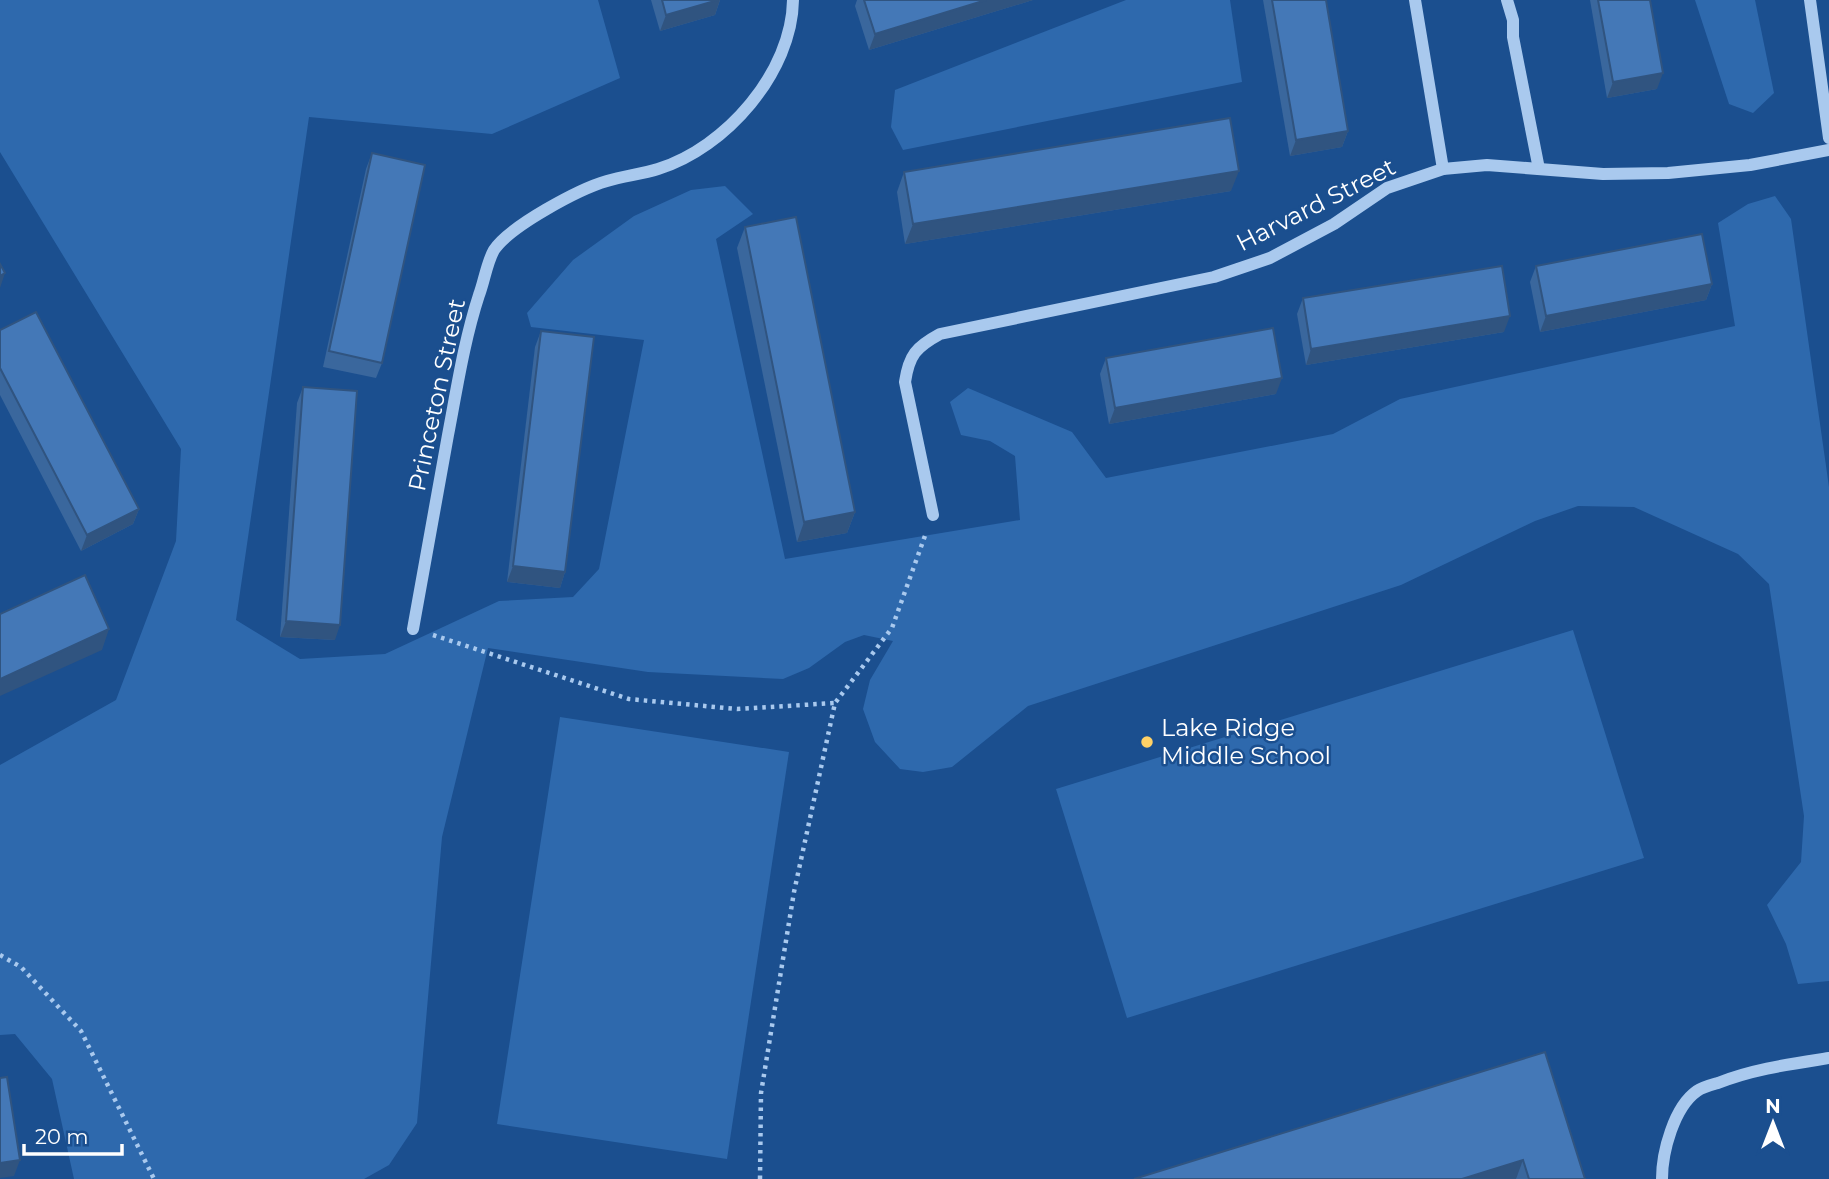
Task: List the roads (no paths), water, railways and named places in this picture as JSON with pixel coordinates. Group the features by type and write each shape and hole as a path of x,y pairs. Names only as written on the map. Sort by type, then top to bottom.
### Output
{"street":[{"name":"Princeton Street","path":"413,629 467,331 494,250 515,231 561,200 604,181 659,169 675,162 705,145 739,117 767,83 783,52 793,12 793,0"},
{"path":"1415,0 1443,169"},
{"path":"1507,0 1539,169"},
{"path":"1810,0 1829,138"},
{"name":"Harvard Street","path":"933,515 905,382 908,364 920,345 940,334 1214,277 1270,258 1334,224 1387,188 1443,169 1487,165 1603,174 1668,173 1750,165 1829,150"},
{"path":"1662,1179 1662,1162 1670,1132 1685,1105 1697,1091 1740,1074 1829,1058"}],"place":[{"name":"Lake Ridge Middle School","path":"1147,742"}]}
